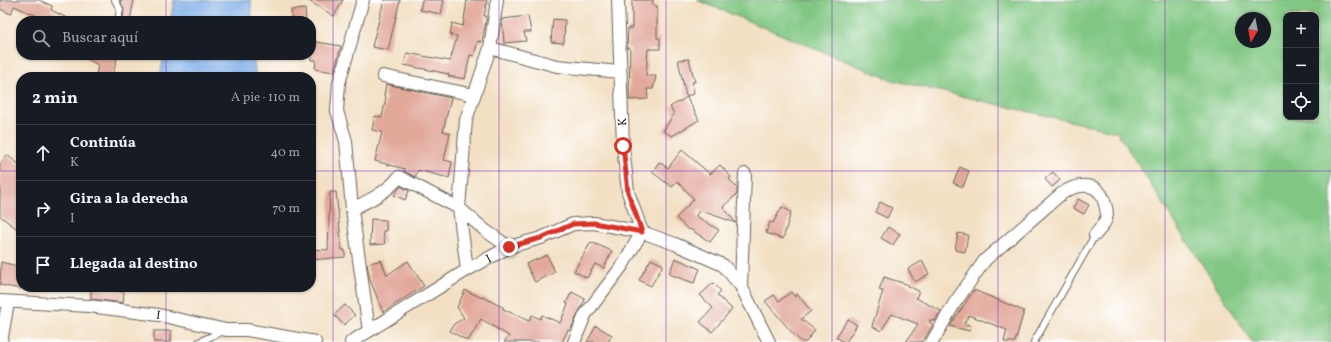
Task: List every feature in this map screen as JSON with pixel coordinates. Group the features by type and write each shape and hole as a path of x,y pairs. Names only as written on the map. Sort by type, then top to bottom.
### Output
{"street":[{"path":"363,0 339,83 337,111 346,141 352,209 369,331"},
{"path":"467,270 459,208 466,120 490,48 497,0"},
{"name":"K","path":"618,0 620,72 628,192 642,232"},
{"path":"490,48 557,66 620,72"},
{"path":"383,76 474,95"},
{"path":"745,174 741,286 769,342"},
{"path":"352,209 375,198 389,189 399,177 459,208 486,231 509,247"},
{"path":"932,342 954,304 985,260 1061,194 1073,186 1092,186 1102,193 1106,210 1106,220 1095,235"},
{"name":"I","path":"351,342 467,270 509,247 541,238 573,224 594,223 642,232 675,244 723,265 741,286"},
{"path":"574,342 585,315 622,266 642,232"},
{"path":"1,342 4,302"},
{"name":"I","path":"4,302 89,306 159,315 226,330 247,330 282,339 315,342"}],"lane":[{"path":"115,0 120,9 119,16"},
{"path":"1034,342 1095,235"},
{"path":"199,342 226,330"}],"green space":[{"path":"697,0 1331,0 1331,342 1252,342 1117,132 892,80"}],"water":[{"path":"174,0 251,0 252,16 171,16"},
{"path":"163,60 254,60 255,72 161,72"}],"building":[{"path":"0,0 39,0 52,6 51,10 63,16 34,16 14,6 11,14 0,9"},
{"path":"120,0 134,0 131,16 123,16 124,9"},
{"path":"307,0 343,0 334,16"},
{"path":"384,0 400,0 388,50 372,47"},
{"path":"422,0 444,0 441,14 420,10"},
{"path":"467,0 487,0 484,16 486,16 486,21 482,42 478,41 474,56 470,55 465,79 448,76 449,74 404,65 407,53 450,61 457,36 450,35 452,23 463,26"},
{"path":"632,0 653,0 653,6 657,6 657,38 660,38 660,49 648,49 646,76 656,76 653,89 647,89 648,99 629,100 630,48 627,48 628,28 632,28"},
{"path":"305,9 306,16 292,16 291,10"},
{"path":"528,16 531,32 524,32 526,41 504,43 502,19"},
{"path":"553,19 565,20 564,43 551,42"},
{"path":"316,42 341,46 334,72 315,69"},
{"path":"689,59 695,82 692,82 694,94 686,96 678,60"},
{"path":"89,60 117,60 113,72 97,72 98,65"},
{"path":"386,84 451,98 443,131 450,133 444,160 452,162 449,178 418,170 415,177 404,171 405,169 375,161 382,132 372,130 375,116 382,117 386,97 384,96"},
{"path":"687,97 699,120 672,136 663,131 674,114 670,107"},
{"path":"682,150 710,174 720,165 731,177 729,179 737,188 737,194 723,207 736,223 699,210 696,216 719,230 710,242 690,229 689,230 676,218 694,199 677,181 672,187 652,172 659,162 668,168"},
{"path":"7,155 16,162 16,228 0,216 0,164"},
{"path":"960,167 969,171 963,187 953,183"},
{"path":"1053,172 1060,180 1052,187 1045,179"},
{"path":"401,186 409,191 405,200 394,195"},
{"path":"330,192 336,192 342,250 345,250 345,257 316,260 316,249 328,250"},
{"path":"1078,199 1089,205 1084,214 1073,208"},
{"path":"880,202 892,208 887,218 875,212"},
{"path":"782,207 791,212 783,239 766,233 770,222 773,223"},
{"path":"371,219 386,220 386,231 383,231 385,244 370,245"},
{"path":"888,227 900,234 893,245 881,238"},
{"path":"958,233 968,235 965,252 955,250"},
{"path":"591,242 612,251 604,268 595,264 587,278 574,271"},
{"path":"547,255 555,272 535,282 526,264"},
{"path":"675,258 700,269 694,283 669,274"},
{"path":"651,259 663,265 651,286 639,280"},
{"path":"381,260 387,275 408,261 424,286 383,312 370,280 367,264"},
{"path":"922,261 929,274 915,282 908,269"},
{"path":"1,262 16,266 16,288 0,285"},
{"path":"884,277 909,285 907,286 919,291 916,298 941,311 935,321 930,320 929,322 933,325 922,342 906,342 918,324 892,314 881,331 872,326 883,291 879,290"},
{"path":"713,283 721,291 717,295 732,309 712,332 700,322 713,308 700,295"},
{"path":"465,290 482,298 483,297 504,308 503,309 529,321 532,315 540,319 542,315 560,323 568,304 566,303 572,292 585,299 570,331 568,330 562,342 504,342 509,336 481,319 468,341 450,331 454,324 464,318 457,307"},
{"path":"974,290 1024,311 1015,342 1004,342 1007,330 969,315 964,323 971,326 969,331 950,326"},
{"path":"91,292 124,292 123,303 91,299"},
{"path":"791,292 795,297 797,294 811,311 801,319 815,330 806,342 802,342 795,336 765,301 774,295 779,301"},
{"path":"345,305 355,315 344,325 334,315"},
{"path":"848,319 857,325 846,342 844,342 836,337"},
{"path":"596,326 612,335 608,342 587,342"},
{"path":"154,331 171,331 171,342 154,342"}],"route":[{"path":"509,247 541,238 573,224 594,223 642,232 628,192 623,146"}]}
